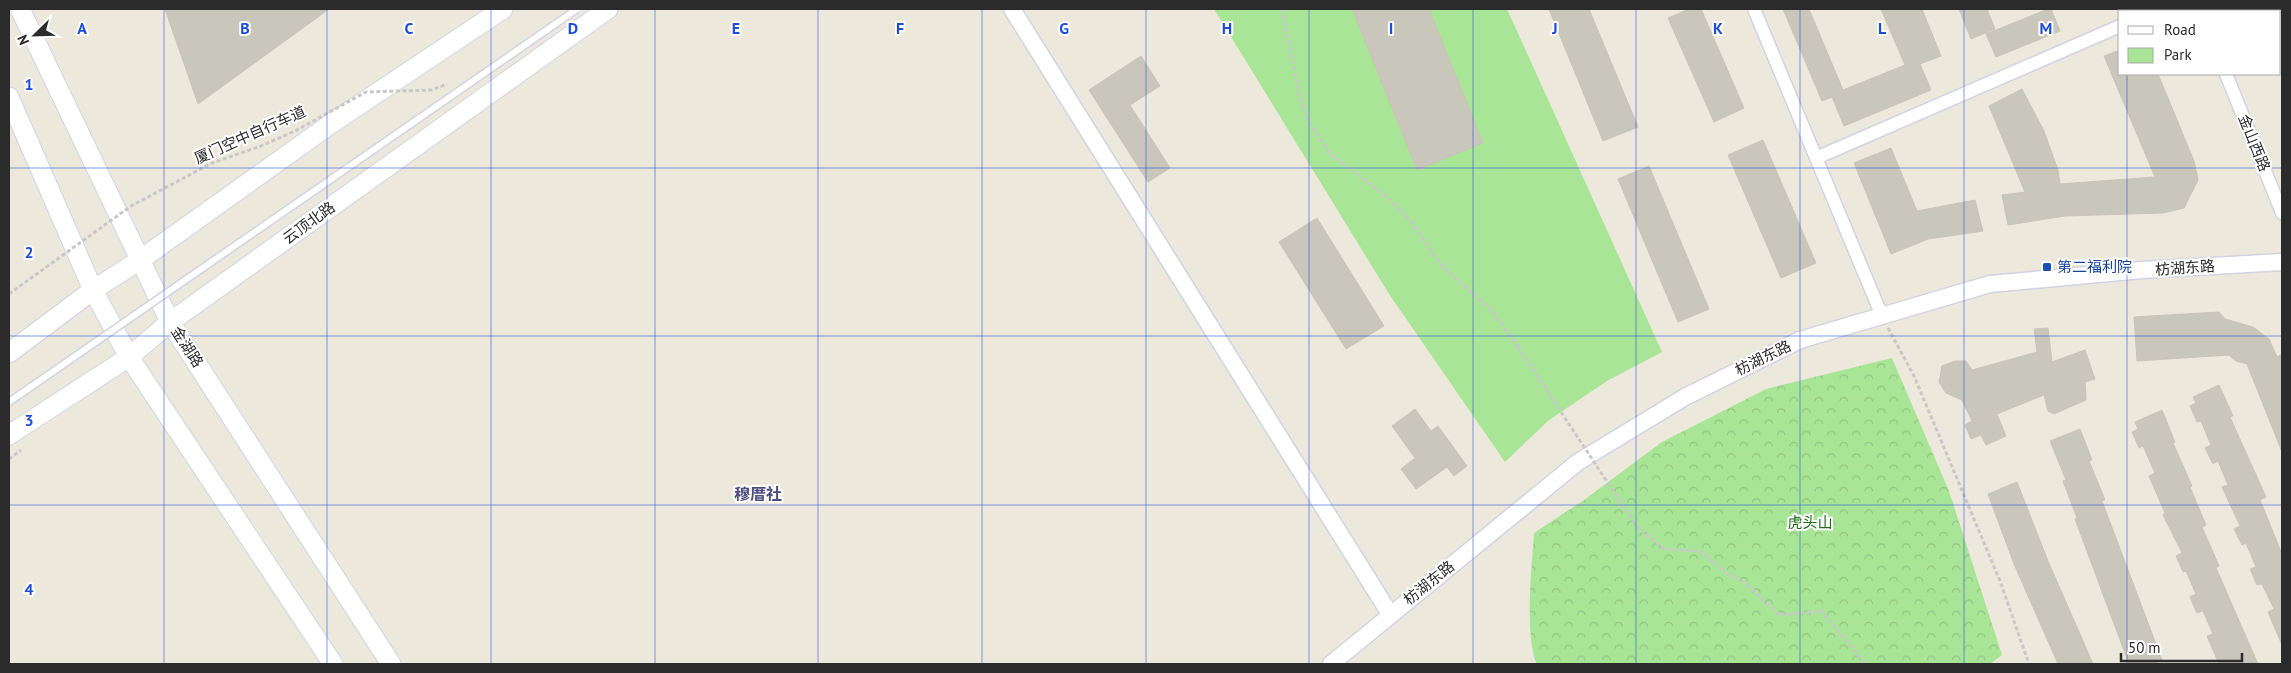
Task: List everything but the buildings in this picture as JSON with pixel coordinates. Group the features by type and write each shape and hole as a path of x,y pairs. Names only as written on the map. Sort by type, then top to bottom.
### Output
{"main road":[{"name":"金湖路","path":"20,9 170,322 391,664"},
{"path":"9,353 93,290 140,260 332,123 503,9"},
{"name":"云顶北路","path":"9,435 129,357 170,322 608,9"},
{"path":"9,97 93,290 129,357 333,664"}],"street":[{"path":"1012,9 1390,614"},
{"path":"1754,9 1882,316"},
{"path":"1816,158 2118,27"},
{"name":"金山西路","path":"2226,75 2282,213"},
{"name":"枋湖东路","path":"1331,664 1578,462 1685,397 1800,340 1990,284 2142,270 2282,262"}],"lane":[{"path":"9,402 577,9"}],"path":[{"path":"1282,9 1299,94 1309,122 1329,153 1388,198 1413,224 1440,264 1490,309 1518,347 1637,527 1664,550 1700,551 1726,573 1743,581 1779,615 1821,611 1866,664"},
{"name":"厦门空中自行车道","path":"9,294 131,206 212,163 261,146 295,131 366,92 432,90 450,83"},
{"path":"1882,316 1914,376 2000,581 2028,664"}],"green space":[{"path":"1214,9 1507,9 1662,352 1607,381 1549,420 1505,462 1389,294"},
{"name":"虎头山","path":"1892,358 1949,491 2002,655 1990,664 1537,664 1533,652 1530,619 1534,533 1584,500 1662,442 1766,389"}],"place":[{"name":"第二福利院","path":"2047,267"}],"district":[{"name":"穆厝社","path":"758,494"}]}
